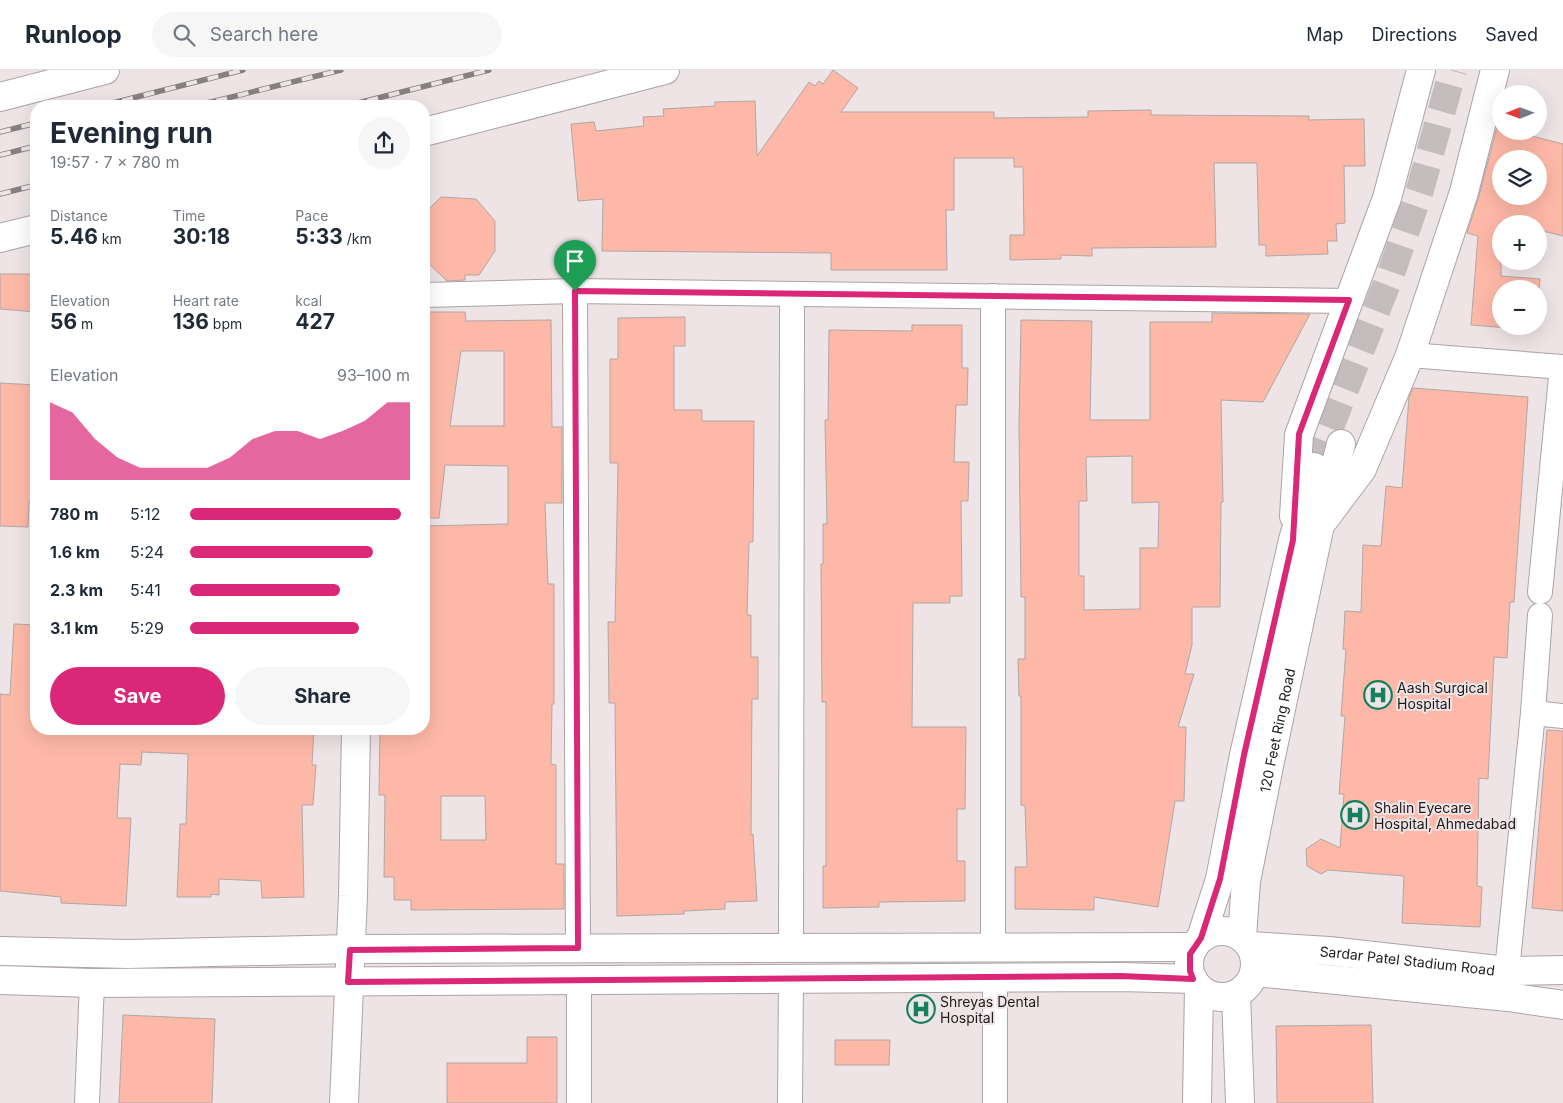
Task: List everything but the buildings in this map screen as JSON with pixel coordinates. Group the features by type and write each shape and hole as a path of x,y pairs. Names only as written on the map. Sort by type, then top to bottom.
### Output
{"street":[{"path":"0,97 105,70"},
{"path":"430,130 665,70"},
{"path":"1293,540 1299,434 1387,198 1420,70"},
{"path":"1320,525 1362,469 1410,354 1464,192 1495,70"},
{"path":"0,238 30,230"},
{"path":"430,295 575,291 1349,300"},
{"path":"575,291 578,948"},
{"path":"791,948 792,294"},
{"path":"993,296 993,947"},
{"path":"1410,354 1562,367 1540,604 1533,713 1507,984"},
{"name":"120 Feet Ring Road","path":"1246,942 1246,881 1320,525 1341,444"},
{"path":"1293,540 1314,467"},
{"name":"120 Feet Ring Road","path":"1197,943 1220,879 1244,755 1293,540"},
{"path":"1533,713 1563,716"},
{"path":"344,1103 348,982 354,896 356,735"},
{"path":"0,980 92,983 1121,976 1196,984 1216,997 1236,995 1251,982 1255,972 1256,964 1246,942 1232,932 1210,933 1197,943 1189,963 1196,984 1197,1103"},
{"name":"Sardar Patel Stadium Road","path":"1246,942 1329,951 1507,984 1563,1005"},
{"path":"0,951 128,954 578,948 993,947 1197,943"},
{"name":"Sardar Patel Stadium Road","path":"1255,972 1507,984 1563,970"},
{"path":"995,977 995,1103"},
{"path":"790,1103 791,978"},
{"path":"578,980 579,1103"},
{"path":"88,1103 92,983"},
{"path":"1236,995 1240,1103"}],"tunnel":[{"path":"1314,467 1390,276 1420,190 1453,70"}],"railway":[{"path":"125,100 243,70"},
{"path":"219,100 341,70"},
{"path":"370,100 489,70"},
{"path":"0,132 30,124"},
{"path":"0,155 30,148"},
{"path":"0,194 30,186"}],"place":[{"name":"Aash Surgical Hospital","path":"1378,695"},
{"name":"Shalin Eyecare Hospital, Ahmedabad","path":"1355,815"},
{"name":"Shreyas Dental Hospital","path":"921,1009"}],"route":[{"path":"575,291 1349,300 1299,434 1293,540 1244,755 1220,879 1201,938 1190,954 1189,963 1193,979 1121,976 348,982 350,950 578,948 575,291"}]}
